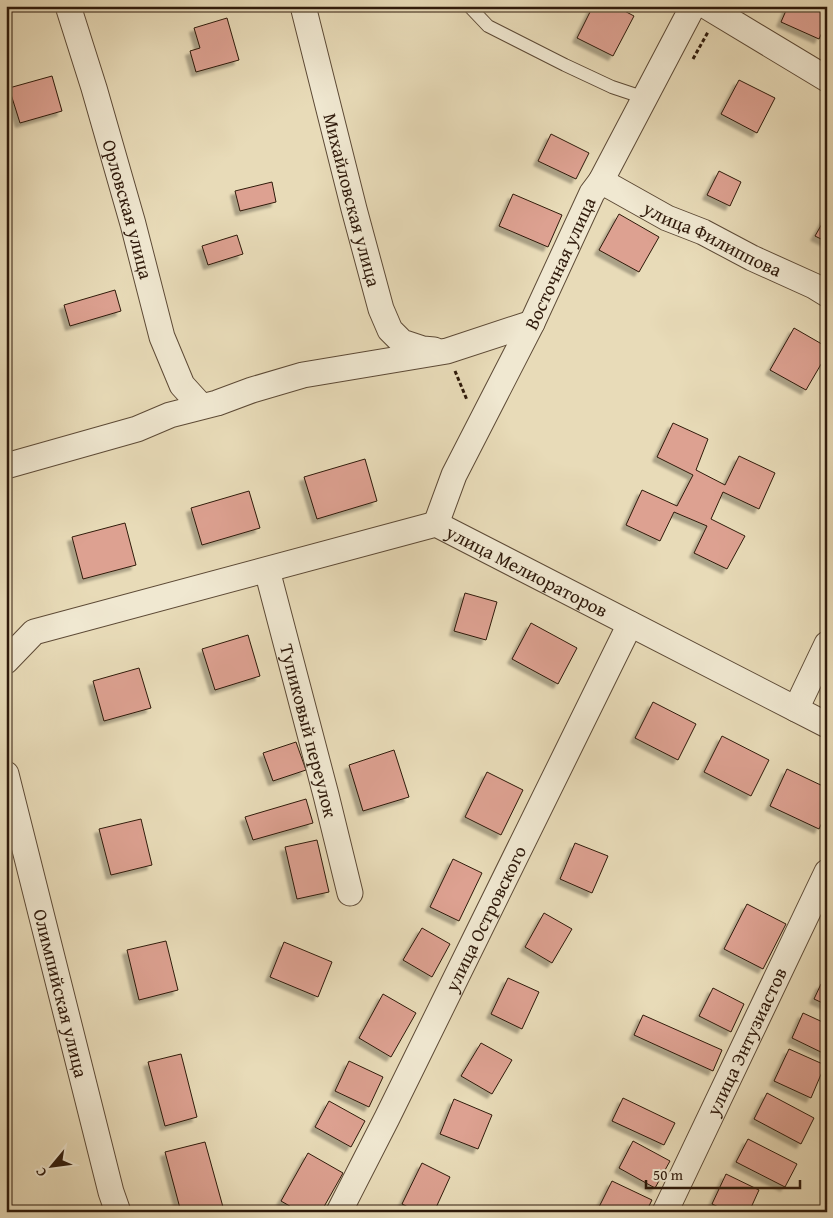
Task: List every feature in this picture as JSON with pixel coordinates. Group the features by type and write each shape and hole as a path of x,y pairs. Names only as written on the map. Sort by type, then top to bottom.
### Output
{"street":[{"name":"Орловская улица","path":"68,6 118,170 162,337 182,385 201,406"},
{"name":"Михайловская улица","path":"302,6 354,209 381,308 390,330 402,342 423,349 447,351"},
{"name":"Восточная улица","path":"436,524 454,475 532,323 592,193 601,181 693,6"},
{"path":"712,10 827,79"},
{"name":"улица Филиппова","path":"601,181 667,218 703,232 827,294"},
{"path":"6,466 137,429 170,415 303,376 447,351 532,323"},
{"name":"улица Мелиораторов","path":"6,661 34,632 436,524 827,725"},
{"name":"Тупиковый переулок","path":"267,570 350,893"},
{"name":"улица Островского","path":"339,1212 630,624"},
{"path":"796,710 827,644"},
{"name":"Олимпийская улица","path":"6,774 111,1192 118,1212"},
{"name":"улица Энтузиастов","path":"665,1212 827,872"}],"lane":[{"path":"469,6 488,26 612,87 645,98"}],"path":[{"path":"690,65 712,10"},
{"path":"447,351 478,428"}],"building":[{"path":"593,6 615,6 634,16 613,56 577,38"},
{"path":"788,6 827,7 827,22 819,39 781,22"},
{"path":"227,18 239,60 196,72 190,51 200,48 194,28"},
{"path":"52,76 62,111 20,123 9,88"},
{"path":"739,80 775,98 757,133 721,114"},
{"path":"551,134 589,153 576,179 538,161"},
{"path":"719,171 741,182 730,206 707,195"},
{"path":"272,182 276,202 240,211 235,191"},
{"path":"513,194 562,215 548,247 499,226"},
{"path":"619,214 659,237 639,272 599,250"},
{"path":"827,215 827,242 815,236"},
{"path":"237,235 243,254 208,265 202,246"},
{"path":"115,290 121,311 70,326 64,305"},
{"path":"794,328 827,347 827,354 806,390 770,370"},
{"path":"673,423 708,439 696,470 725,485 739,456 775,473 759,509 723,492 711,519 745,536 727,569 694,553 707,526 674,512 660,541 626,525 642,490 677,506 693,475 657,457"},
{"path":"365,459 377,501 317,519 304,477"},
{"path":"249,491 260,528 202,545 191,508"},
{"path":"125,523 136,565 83,579 72,537"},
{"path":"465,593 497,602 486,640 454,631"},
{"path":"531,623 577,648 558,684 512,659"},
{"path":"248,635 260,676 215,690 202,649"},
{"path":"139,668 151,708 104,721 93,681"},
{"path":"653,702 696,724 678,760 635,738"},
{"path":"722,736 769,760 751,796 704,772"},
{"path":"296,742 306,770 273,781 263,753"},
{"path":"394,750 409,797 363,811 349,765"},
{"path":"787,769 827,788 827,812 819,829 770,806"},
{"path":"487,772 523,790 501,835 465,817"},
{"path":"306,799 313,823 253,840 245,817"},
{"path":"141,819 152,865 111,875 99,829"},
{"path":"317,840 329,892 297,899 285,847"},
{"path":"575,843 608,856 592,893 560,879"},
{"path":"453,859 482,873 459,921 430,907"},
{"path":"747,904 786,924 763,969 724,949"},
{"path":"544,913 572,929 552,963 525,947"},
{"path":"422,928 450,944 432,977 403,960"},
{"path":"166,941 178,990 139,1000 127,950"},
{"path":"284,942 332,962 318,997 270,977"},
{"path":"508,978 539,992 522,1029 491,1014"},
{"path":"827,978 827,1005 814,999"},
{"path":"713,988 744,1004 731,1032 699,1016"},
{"path":"383,994 416,1013 391,1057 359,1038"},
{"path":"803,1013 827,1024 827,1055 792,1038"},
{"path":"643,1015 722,1050 713,1071 634,1035"},
{"path":"481,1043 512,1060 492,1094 461,1076"},
{"path":"789,1049 825,1065 811,1098 774,1081"},
{"path":"181,1054 197,1117 165,1126 148,1062"},
{"path":"349,1061 383,1077 369,1107 335,1091"},
{"path":"767,1093 814,1118 801,1144 754,1119"},
{"path":"623,1098 675,1123 664,1145 612,1121"},
{"path":"454,1099 492,1115 478,1149 440,1134"},
{"path":"329,1101 365,1121 351,1147 315,1127"},
{"path":"748,1139 797,1164 785,1187 736,1162"},
{"path":"633,1141 670,1161 655,1188 619,1168"},
{"path":"205,1142 223,1207 204,1212 181,1212 165,1152"},
{"path":"308,1153 343,1173 321,1212 300,1212 281,1201"},
{"path":"422,1163 450,1177 434,1212 418,1212 402,1204"},
{"path":"726,1174 759,1190 749,1212 729,1212 712,1204"},
{"path":"612,1181 652,1200 646,1212 609,1212 599,1207"}]}
